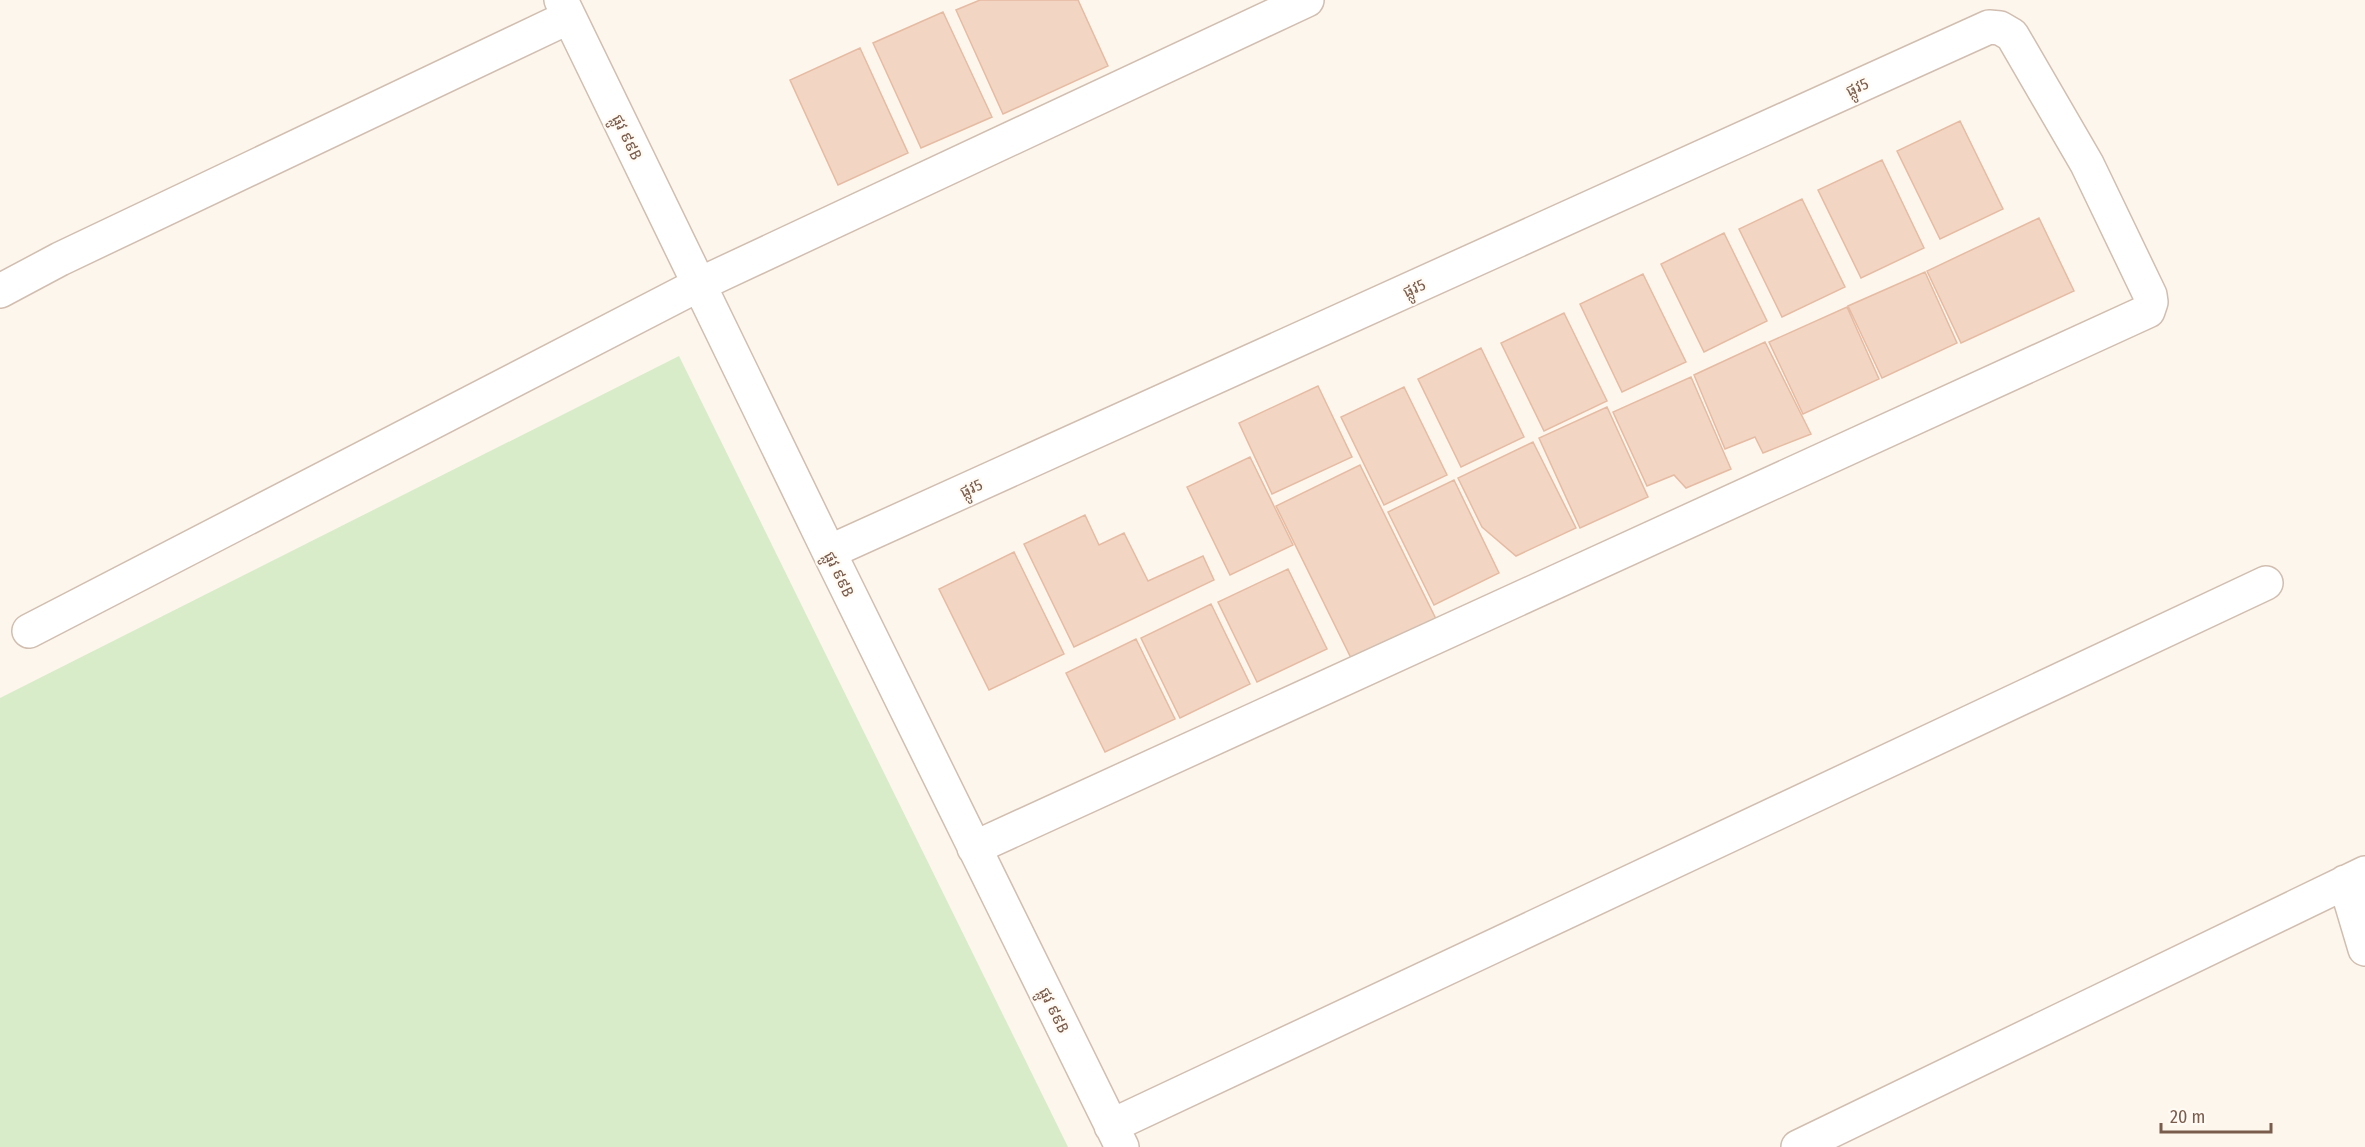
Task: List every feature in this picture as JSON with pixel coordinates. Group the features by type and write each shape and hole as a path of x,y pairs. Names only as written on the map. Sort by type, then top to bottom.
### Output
{"street":[{"path":"29,631 698,285 1307,0"},
{"path":"0,291 60,259 565,9"},
{"name":"ផ្លូវ ៩៩B","path":"565,9 828,552 1116,1136"},
{"name":"ផ្លូវ5","path":"828,552 1989,27 2000,28 2012,35 2087,164 2150,295 2151,302 2148,311 974,848"},
{"path":"1116,1136 2266,583"},
{"path":"1798,1147 2355,877 2365,949"}],"green space":[{"path":"679,356 1068,1147 0,1147 0,698"}],"building":[{"path":"980,0 1078,0 1108,66 1003,114 956,10"},
{"path":"943,12 992,117 921,148 873,43"},
{"path":"860,48 908,153 838,185 790,80"},
{"path":"1960,121 2003,209 1940,239 1897,151"},
{"path":"1882,160 1924,248 1861,278 1818,190"},
{"path":"1802,199 1845,287 1782,317 1739,229"},
{"path":"2039,218 2074,291 1961,343 1927,271"},
{"path":"1724,233 1767,321 1704,352 1661,264"},
{"path":"1925,272 1957,343 1882,378 1848,306"},
{"path":"1643,274 1686,362 1622,392 1580,304"},
{"path":"1847,307 1879,379 1803,414 1769,342"},
{"path":"1564,313 1607,401 1544,431 1501,343"},
{"path":"1765,342 1811,434 1763,453 1755,437 1725,449 1694,375"},
{"path":"1481,348 1524,437 1461,467 1418,379"},
{"path":"1691,377 1731,469 1686,488 1674,475 1647,486 1613,412"},
{"path":"1318,386 1352,457 1272,494 1239,423"},
{"path":"1404,387 1447,475 1384,505 1341,417"},
{"path":"1607,407 1648,497 1580,528 1539,438"},
{"path":"1533,442 1576,528 1516,556 1482,527 1458,478"},
{"path":"1250,457 1293,545 1230,575 1187,487"},
{"path":"1360,465 1436,619 1352,660 1276,506"},
{"path":"1454,480 1499,573 1434,605 1388,512"},
{"path":"1085,515 1099,545 1124,533 1148,581 1203,556 1214,580 1074,647 1024,544"},
{"path":"1014,552 1064,654 989,690 939,589"},
{"path":"1288,569 1327,649 1257,682 1218,602"},
{"path":"1211,604 1250,684 1180,718 1141,638"},
{"path":"1136,639 1175,719 1105,752 1066,673"}]}
